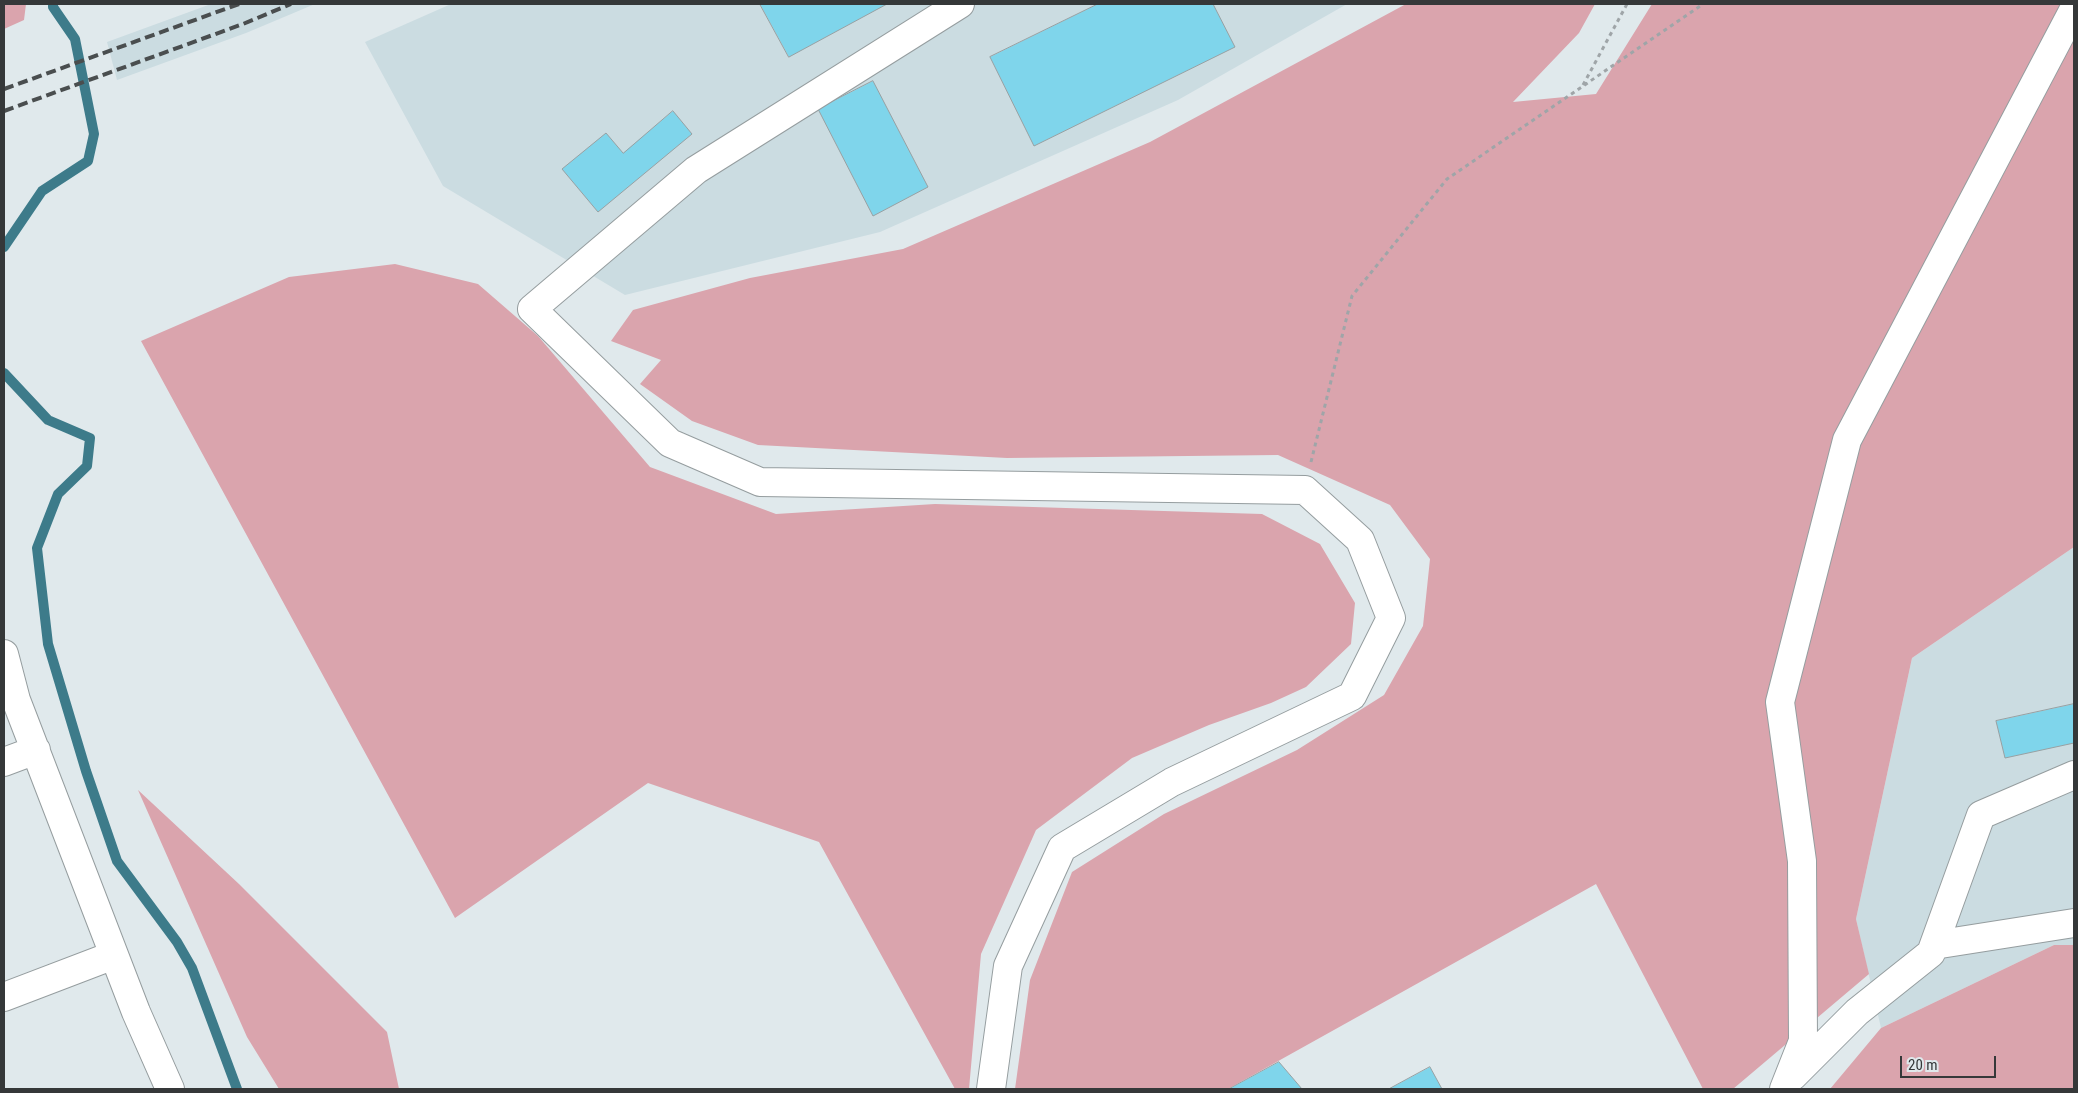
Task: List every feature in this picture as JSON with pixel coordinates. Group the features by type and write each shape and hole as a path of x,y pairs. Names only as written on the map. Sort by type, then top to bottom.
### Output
{"street":[{"path":"960,4 696,170 532,309 670,443 760,482 1305,490 1360,540 1391,618 1352,696 1172,782 1062,848 1008,966 991,1089"},
{"path":"1785,1086 1803,1041 1802,861 1780,702 1847,440 2074,9"},
{"path":"4,654 16,700 136,1012 170,1089"},
{"path":"4,762 36,750"},
{"path":"1785,1086 1858,1012 1931,954 1981,814 2074,775"},
{"path":"1934,945 2074,923"},
{"path":"4,997 114,955"}],"path":[{"path":"1583,86 1627,4"},
{"path":"1305,490 1352,296 1447,179 1703,4"}],"shaded area":[{"path":"4,4 26,4 24,20 4,29"},
{"path":"211,4 315,4 246,33 117,80 107,42"},
{"path":"451,4 1347,4 1178,100 880,232 625,295 443,186 365,42"},
{"path":"1406,4 1595,4 1579,33 1513,102 1596,94 1652,4 2074,4 2074,547 1912,658 1856,919 1869,974 1733,1089 1703,1089 1596,884 1228,1089 1015,1089 1030,980 1072,872 1164,814 1297,750 1384,695 1423,626 1430,559 1390,505 1278,455 1007,458 758,445 692,421 640,384 661,360 611,341 633,310 750,278 903,249 1150,142"},
{"path":"395,264 478,284 538,336 650,467 776,514 935,504 1262,514 1320,544 1355,603 1351,644 1306,687 1271,703 1209,725 1132,758 1036,830 981,954 969,1089 955,1089 819,842 648,783 455,918 141,341 289,277"},
{"path":"2074,547 2074,945 2054,945 1881,1028 1856,919 1912,658"},
{"path":"138,790 239,884 387,1032 399,1089 279,1089 247,1037"},
{"path":"2054,945 2074,945 2074,1089 1830,1089 1881,1028"}],"building":[{"path":"760,4 887,4 789,57"},
{"path":"1098,4 1213,4 1235,47 1034,146 990,57"},
{"path":"873,81 928,187 873,216 818,109"},
{"path":"673,111 692,134 598,212 562,169 606,133 623,153"},
{"path":"2074,704 2074,743 2005,758 1996,721"},
{"path":"1279,1062 1302,1089 1229,1089"},
{"path":"1430,1067 1442,1089 1389,1089"}],"waterway":[{"path":"4,247 42,191 88,161 94,134 75,39 53,7 53,4"},
{"path":"4,373 48,420 90,438 87,466 58,494 37,548 48,644 86,771 117,861 177,942 192,968 237,1089"}],"railway":[{"path":"4,89 239,4"},
{"path":"4,111 243,24 291,4"}]}
